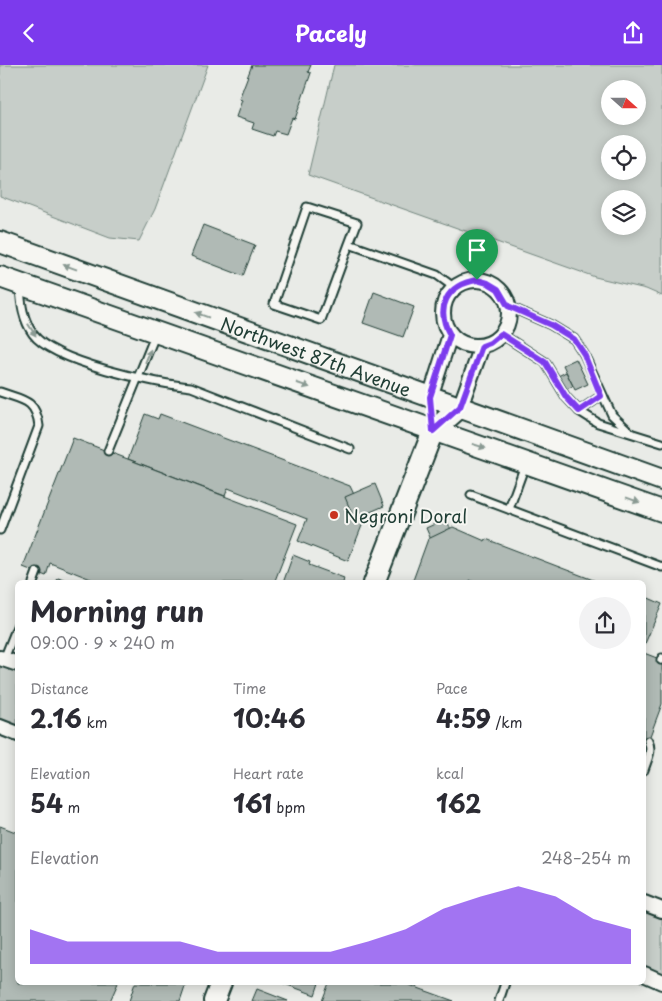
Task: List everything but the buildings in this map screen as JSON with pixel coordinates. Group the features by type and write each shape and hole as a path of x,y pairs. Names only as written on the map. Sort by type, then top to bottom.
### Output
{"main road":[{"name":"Northwest 87th Avenue","path":"0,242 662,480"},
{"name":"Northwest 87th Avenue","path":"0,277 433,431 526,461 662,511"},
{"path":"375,580 433,431 430,397"},
{"path":"433,431 460,407"},
{"path":"214,1001 220,985"}],"street":[{"path":"477,280 488,283 498,289 508,306 508,318 501,334 490,343 482,346 471,346 460,342 450,335 445,325 444,305 455,288 465,282 477,280"},
{"path":"430,397 450,335"},
{"path":"460,407 482,346"},
{"path":"0,727 15,733"},
{"path":"646,904 662,910"},
{"path":"646,976 662,982"}],"lane":[{"path":"307,207 357,223 349,244 321,320 274,304 307,207"},
{"path":"349,244 437,275 455,288"},
{"path":"20,284 22,310 25,320 34,335 46,347 123,375 154,379 171,385 191,387 350,449"},
{"path":"508,306 551,325 574,339 584,354 601,396 612,415 631,433"},
{"path":"108,451 156,333"},
{"path":"501,334 545,362 566,397 579,411 598,423 662,443"},
{"path":"0,393 31,403 37,413 39,425 0,530"},
{"path":"579,411 601,396"},
{"path":"509,509 526,461"},
{"path":"471,495 662,567"},
{"path":"34,580 37,572"},
{"path":"7,660 14,644"},
{"path":"646,765 650,754 648,741"},
{"path":"499,1001 505,985"}],"shaded area":[{"path":"0,65 208,65 155,209 139,241 110,238 0,196"},
{"path":"334,65 662,65 662,296 646,289 595,277 308,175"},
{"path":"0,662 15,668 15,726 0,721"},
{"path":"646,909 662,915 662,973 646,967"}],"place":[{"name":"Negroni Doral","path":"334,515"}],"route":[{"path":"477,280 488,283 498,289 508,306 551,325 574,339 584,354 601,396 579,411 566,397 545,362 501,334 490,343 482,346 460,407 433,431 430,397 450,335 443,315 444,305 448,296 455,288 465,282 477,280"}]}
